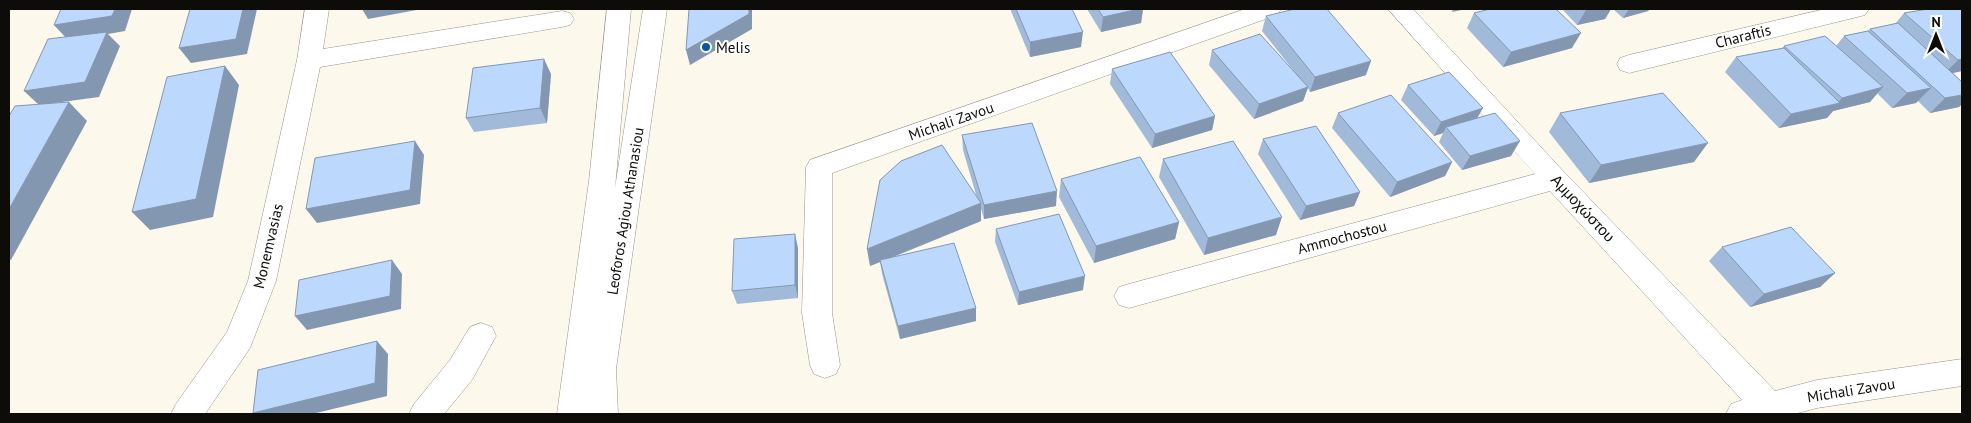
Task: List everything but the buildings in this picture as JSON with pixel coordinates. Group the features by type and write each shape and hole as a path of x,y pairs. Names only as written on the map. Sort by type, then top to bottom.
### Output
{"street":[{"name":"Monemvasias","path":"187,414 239,339 262,281 317,9"},
{"name":"Leoforos Agiou Athanasiou","path":"573,414 602,181 619,9"},
{"name":"Leoforos Agiou Athanasiou","path":"602,414 601,369 655,9"},
{"name":"Michali Zavou","path":"825,365 817,312 820,167 1269,9"},
{"name":"Αμμοχώστου","path":"1400,9 1555,179 1755,410"},
{"name":"Charaftis","path":"1629,64 1857,9"},
{"path":"308,60 562,19"},
{"name":"Ammochostou","path":"1129,296 1555,179"},
{"path":"425,414 461,370 481,336"},
{"name":"Michali Zavou","path":"1755,410 1818,394 1962,373"}],"place":[{"name":"Melis","path":"706,47"}]}
